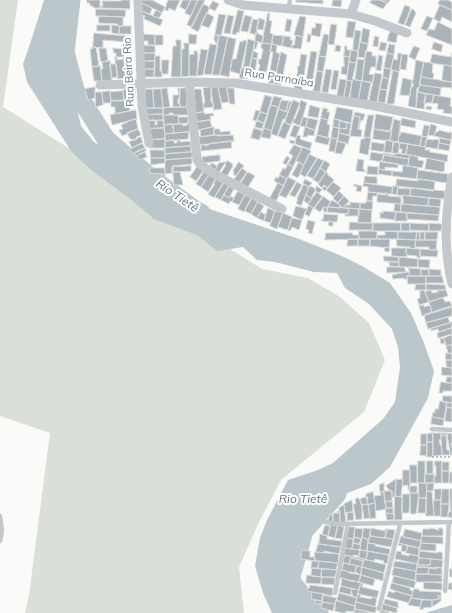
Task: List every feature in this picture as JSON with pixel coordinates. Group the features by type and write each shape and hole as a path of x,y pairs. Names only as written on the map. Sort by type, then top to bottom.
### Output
{"street":[{"name":"Rua Beira Rio","path":"138,0 140,83 144,120 149,143"},
{"path":"228,0 244,5 288,10 351,14 375,20 407,33"},
{"path":"351,14 356,0"},
{"name":"Rua Parnaíba","path":"100,86 140,83 189,82 255,85 370,105 452,122"},
{"path":"189,82 197,160 199,164 209,171 282,209"},
{"path":"452,177 446,222 446,251 452,284"}],"lane":[{"path":"288,10 290,0"},
{"path":"432,429 452,430"},
{"path":"0,516 2,530 0,541"},
{"path":"325,522 338,524 450,522 445,591"},
{"path":"335,593 348,524"},
{"path":"379,609 400,524"}],"path":[{"path":"432,457 452,458"}],"shaded area":[{"path":"0,0 18,0 3,107 262,269 308,278 340,297 369,323 385,360 364,412 281,480 259,522 239,567 244,613 25,613 29,595 50,433 0,416"}],"water":[{"name":"Rio Tietê","path":"44,0 71,0 62,62 74,97 81,126 94,142 129,163 180,199 299,239 342,256 362,266 390,283 411,313 434,371 428,398 390,467 371,484 342,495 318,515 305,529 290,555 288,575 294,592 310,605 325,613 272,613 263,593 255,566 260,538 267,520 288,480 318,470 333,463 383,419 395,402 400,367 398,347 392,329 369,304 345,288 337,273 314,272 275,262 257,260 243,247 217,251 197,235 154,219 129,198 91,170 71,151 27,82 23,64"},
{"path":"452,605 452,613 425,613"}],"building":[{"path":"87,0 100,0 100,8 93,8 93,6 90,6 90,3 87,3"},
{"path":"130,0 130,9 101,8 101,6 103,6 102,1"},
{"path":"142,0 152,0 165,7 162,13 142,3"},
{"path":"168,0 180,0 175,11 169,8 168,11 165,10"},
{"path":"183,0 191,0 186,10 180,7"},
{"path":"191,0 198,0 191,16 185,13"},
{"path":"198,0 205,0 192,27 187,25"},
{"path":"296,0 323,0 323,4 296,2"},
{"path":"333,0 342,0 341,7 332,6"},
{"path":"372,0 380,0 387,3 383,9 370,3"},
{"path":"380,0 390,0 388,3"},
{"path":"440,0 448,0 452,2 452,10 438,4"},
{"path":"213,1 219,4 215,11 209,8"},
{"path":"142,3 152,8 150,15 142,11"},
{"path":"203,4 210,7 198,32 191,28"},
{"path":"405,5 410,7 410,10 404,25 398,23"},
{"path":"440,5 452,10 452,22 442,17 440,22 434,19"},
{"path":"96,9 126,10 125,17 96,16"},
{"path":"413,9 416,13 410,27 405,25 411,10"},
{"path":"156,10 162,13 159,18 153,16"},
{"path":"238,10 244,11 239,33 237,32 236,35 232,34"},
{"path":"142,11 163,20 160,26 144,19 145,16 141,15"},
{"path":"207,13 214,17 209,28 201,25"},
{"path":"268,13 270,13 269,20 272,21 270,33 273,34 272,44 262,43"},
{"path":"219,14 226,15 221,36 215,35"},
{"path":"228,15 234,16 230,34 224,33"},
{"path":"245,15 252,17 248,32 241,31"},
{"path":"99,16 123,17 123,26 118,26 118,24 99,23"},
{"path":"300,16 306,17 303,37 294,35"},
{"path":"427,16 433,18 427,31 421,29"},
{"path":"259,18 265,20 263,30 257,29"},
{"path":"253,19 259,20 256,35 250,33"},
{"path":"287,19 292,20 290,32 285,31"},
{"path":"348,21 356,22 353,38 346,37"},
{"path":"438,22 452,29 452,45 426,35 429,29 434,30"},
{"path":"316,23 322,24 320,37 311,35 312,28 315,28"},
{"path":"331,24 337,25 334,45 328,44"},
{"path":"97,25 110,25 110,31 97,31"},
{"path":"112,25 120,26 119,34 112,33"},
{"path":"120,26 131,26 131,34 119,34"},
{"path":"363,28 370,30 368,44 361,42"},
{"path":"355,30 361,31 358,51 353,50"},
{"path":"389,30 398,32 396,43 387,41 390,33"},
{"path":"256,32 264,36 262,43 255,41"},
{"path":"94,33 126,36 126,42 103,40 103,48 93,47"},
{"path":"143,34 155,35 155,45 148,45 148,41 143,41"},
{"path":"189,34 197,35 196,44 189,44"},
{"path":"308,34 311,35 310,42 307,42"},
{"path":"324,34 329,35 326,57 319,56"},
{"path":"155,35 163,35 163,45 155,45"},
{"path":"215,35 219,35 218,43 214,40"},
{"path":"219,35 228,37 220,75 212,75"},
{"path":"273,35 284,36 282,46 272,44"},
{"path":"296,35 303,37 301,49 291,48 292,45 294,45"},
{"path":"284,36 291,37 290,40 293,40 291,48 282,46"},
{"path":"375,36 379,37 378,47 373,46"},
{"path":"228,37 236,39 229,77 220,75"},
{"path":"248,39 255,41 247,79 239,78 242,67 243,68"},
{"path":"176,40 181,40 181,77 171,77 173,46 176,46"},
{"path":"243,40 247,41 240,74 230,71 232,59 236,59 240,41 243,42"},
{"path":"255,41 258,42 256,49 254,49"},
{"path":"360,42 368,44 365,58 358,57"},
{"path":"381,42 387,43 385,51 379,50"},
{"path":"434,42 443,45 441,52 432,49"},
{"path":"184,43 189,43 189,76 181,77 182,49 184,49"},
{"path":"262,43 272,44 266,75 258,74 260,64 258,64 259,59 261,59 263,49 261,48"},
{"path":"210,44 218,45 212,75 204,74"},
{"path":"272,44 277,45 276,52 280,54 274,84 268,83 273,52 270,52"},
{"path":"389,44 395,45 394,55 387,53"},
{"path":"143,45 155,46 155,53 143,53"},
{"path":"336,45 341,46 340,52 335,51"},
{"path":"345,46 347,46 347,50 351,50 350,57 344,56"},
{"path":"414,46 420,48 415,60 409,57"},
{"path":"92,47 96,47 99,66 92,67 90,49 92,49"},
{"path":"99,48 106,48 108,61 101,62"},
{"path":"113,48 131,50 131,55 116,57 116,53 114,53"},
{"path":"201,49 208,50 203,75 197,76"},
{"path":"351,50 358,51 356,63 349,62"},
{"path":"194,51 197,51 198,55 197,76 189,76 189,55 194,54"},
{"path":"253,51 258,53 257,59 252,58"},
{"path":"311,51 317,52 312,85 306,83"},
{"path":"366,51 372,52 372,56 376,56 376,67 371,67 369,74 374,75 372,83 362,81"},
{"path":"281,52 287,55 281,85 274,84"},
{"path":"143,53 155,53 155,61 143,61"},
{"path":"387,53 394,55 391,69 384,68"},
{"path":"398,53 402,54 399,72 391,70 393,59 397,60"},
{"path":"452,53 452,66 430,63 432,54 451,57"},
{"path":"301,54 307,55 302,90 294,88"},
{"path":"402,54 408,55 406,70 400,69"},
{"path":"379,55 383,56 381,71 376,70"},
{"path":"155,56 160,56 160,71 162,71 162,77 154,77"},
{"path":"319,56 326,57 323,72 317,71"},
{"path":"344,56 350,57 347,75 341,74 342,66 344,67"},
{"path":"115,57 117,57 117,60 124,59 126,78 118,79"},
{"path":"124,57 131,57 133,77 126,78"},
{"path":"252,58 257,59 255,73 249,72"},
{"path":"358,59 365,60 362,81 355,80"},
{"path":"162,60 169,60 168,74 162,74"},
{"path":"416,60 424,62 419,88 417,88 416,108 408,106 411,87 413,87 412,80"},
{"path":"110,61 112,80 102,81 102,62"},
{"path":"143,61 155,61 155,69 143,69"},
{"path":"349,62 356,63 352,81 347,80"},
{"path":"424,62 433,63 433,79 421,77"},
{"path":"110,64 116,64 118,77 112,78"},
{"path":"444,65 452,66 452,82 442,81"},
{"path":"100,66 102,81 94,81 92,67"},
{"path":"384,68 391,69 389,79 383,77"},
{"path":"143,69 155,69 154,77 144,77"},
{"path":"326,69 332,70 328,93 322,92"},
{"path":"334,70 339,71 336,90 331,89"},
{"path":"393,70 399,72 394,104 387,104"},
{"path":"317,71 323,72 320,92 313,91"},
{"path":"375,73 382,74 377,102 369,101"},
{"path":"383,77 389,79 387,90 380,89"},
{"path":"421,77 452,82 452,88 420,85"},
{"path":"403,78 412,80 410,96 400,95"},
{"path":"340,79 347,80 344,97 337,96"},
{"path":"353,79 362,81 358,101 349,99"},
{"path":"347,80 352,81 350,98 344,97"},
{"path":"362,81 371,82 367,102 358,101"},
{"path":"420,85 441,88 440,96 418,92"},
{"path":"95,87 95,98 88,100 85,89"},
{"path":"211,87 211,102 213,102 214,107 204,108 203,103 205,103 203,88"},
{"path":"211,87 218,87 222,109 214,110"},
{"path":"218,87 227,87 229,102 222,103"},
{"path":"167,88 170,107 163,108 161,89"},
{"path":"178,88 180,88 180,98 178,98 178,104 180,104 180,107 173,107 173,95 178,95"},
{"path":"180,88 186,88 187,107 180,107"},
{"path":"227,88 234,88 235,104 230,104"},
{"path":"135,89 136,100 124,101 123,90"},
{"path":"144,89 153,89 154,108 145,108"},
{"path":"153,89 161,89 163,108 154,108"},
{"path":"194,89 201,89 204,112 196,113"},
{"path":"380,89 387,90 385,103 378,102"},
{"path":"110,91 111,103 103,103 102,92"},
{"path":"123,91 124,101 111,101 110,92"},
{"path":"95,92 102,92 103,105 96,107"},
{"path":"418,92 426,94 424,109 416,108"},
{"path":"426,94 434,95 432,103 424,103"},
{"path":"265,95 272,97 267,114 260,112"},
{"path":"434,95 451,98 450,106 452,107 452,114 443,113 444,110 437,109 438,104 432,103"},
{"path":"274,96 282,98 278,110 278,107 271,105"},
{"path":"129,100 130,111 115,114 115,107 111,107 111,101"},
{"path":"281,100 289,101 286,112 279,109"},
{"path":"293,100 300,103 291,125 289,125 285,122"},
{"path":"301,100 307,103 300,126 292,122 295,119 300,107"},
{"path":"289,101 292,102 288,112 286,112"},
{"path":"271,105 278,107 272,131 264,128"},
{"path":"310,105 320,108 318,118 308,116"},
{"path":"427,106 432,107 431,110 426,109"},
{"path":"187,107 188,115 174,115 173,113 169,113 169,115 163,115 163,108"},
{"path":"337,107 353,110 351,123 334,119"},
{"path":"146,108 163,108 163,114 146,115"},
{"path":"323,108 328,109 327,112 330,112 328,120 321,118"},
{"path":"279,109 288,112 285,119 283,119 277,136 271,134"},
{"path":"136,110 137,119 112,125 110,115"},
{"path":"256,110 261,111 256,121 253,120"},
{"path":"204,112 205,114 213,113 214,116 210,116 211,120 197,122 196,113"},
{"path":"260,112 267,114 264,123 257,121"},
{"path":"355,112 365,114 363,121 361,120 359,129 360,117 354,116"},
{"path":"163,114 164,120 146,121 146,115"},
{"path":"376,114 393,117 389,132 374,129"},
{"path":"163,115 178,115 179,124 164,125"},
{"path":"368,115 374,115 370,138 364,137"},
{"path":"354,116 360,117 358,129 362,130 361,137 350,136"},
{"path":"179,117 188,117 188,123 179,124"},
{"path":"303,117 308,118 306,127 300,126"},
{"path":"308,118 318,120 315,130 306,127"},
{"path":"321,118 328,120 327,124 330,125 328,138 317,135"},
{"path":"402,118 416,121 415,128 400,125"},
{"path":"136,119 138,129 122,136 119,130 123,129 121,125"},
{"path":"334,119 340,120 339,128 333,127"},
{"path":"394,119 401,121 398,142 390,141"},
{"path":"155,120 155,125 157,125 157,120 164,120 164,128 147,129 146,121"},
{"path":"210,120 212,127 198,130 197,122"},
{"path":"257,120 264,123 262,129 255,127"},
{"path":"340,121 347,123 346,129 339,128"},
{"path":"284,122 291,125 285,139 278,136"},
{"path":"187,123 189,123 190,132 174,133 173,124 183,124 183,126 187,125"},
{"path":"347,123 351,123 349,135 339,133 339,128 346,129"},
{"path":"172,124 174,133 165,134 164,125"},
{"path":"431,124 437,126 434,136 428,135"},
{"path":"294,125 300,127 296,138 290,136"},
{"path":"424,125 430,126 427,137 422,136"},
{"path":"214,127 214,135 201,137 200,130"},
{"path":"305,127 315,130 314,136 308,135 307,137 303,137"},
{"path":"333,127 339,128 338,139 331,138"},
{"path":"164,128 165,139 150,140 147,129"},
{"path":"254,128 263,131 259,140 251,138"},
{"path":"264,128 272,131 270,139 261,137"},
{"path":"138,129 141,135 136,137 137,139 133,141 127,133"},
{"path":"214,129 220,129 220,132 230,131 230,135 214,135"},
{"path":"374,129 392,131 390,141 373,139"},
{"path":"439,130 450,133 450,131 452,133 451,140 434,136 436,131 438,132"},
{"path":"189,132 188,139 165,141 165,134"},
{"path":"401,132 422,136 420,146 398,142"},
{"path":"339,133 350,136 348,144 337,141"},
{"path":"233,135 234,141 200,145 199,137"},
{"path":"297,135 301,136 300,139 312,143 310,149 295,144"},
{"path":"317,135 330,138 328,145 315,142"},
{"path":"422,136 427,137 425,147 420,146"},
{"path":"141,137 143,143 132,148 129,142"},
{"path":"364,137 371,138 368,155 359,153 361,139 364,139"},
{"path":"331,138 338,139 335,152 329,151"},
{"path":"440,138 451,140 450,145 439,143"},
{"path":"165,139 165,148 150,148 150,140"},
{"path":"427,139 439,140 438,149 425,147"},
{"path":"174,140 174,143 177,143 177,140 180,140 180,142 190,141 191,146 165,148 165,141"},
{"path":"290,140 295,141 295,144 290,143"},
{"path":"386,140 393,141 392,153 384,152"},
{"path":"231,141 232,148 201,151 201,145 205,144 205,146 209,144"},
{"path":"337,141 346,143 342,154 335,153"},
{"path":"372,142 385,144 384,152 371,150"},
{"path":"394,142 400,143 398,154 392,153"},
{"path":"142,143 145,148 133,154 130,149"},
{"path":"400,143 408,144 406,154 401,154 402,149 399,149"},
{"path":"439,143 450,145 449,151 438,149"},
{"path":"408,144 426,147 425,150 430,150 430,152 448,155 447,162 406,154"},
{"path":"294,145 302,148 293,167 288,164 293,156 289,153"},
{"path":"191,146 191,152 165,154 165,148"},
{"path":"303,147 311,151 304,165 296,161"},
{"path":"145,148 146,151 136,156 134,153"},
{"path":"150,150 165,150 165,158 151,158"},
{"path":"145,152 147,157 139,160 137,156"},
{"path":"192,152 192,158 165,160 165,154"},
{"path":"371,152 384,154 382,162 370,160"},
{"path":"384,153 410,155 409,159 384,155"},
{"path":"309,154 317,158 305,177 300,174"},
{"path":"220,155 220,161 203,163 202,157"},
{"path":"384,155 409,159 408,166 382,162"},
{"path":"410,155 418,157 418,160 424,161 422,168 408,166"},
{"path":"287,156 290,158 286,165 283,163"},
{"path":"151,158 165,158 165,163 151,165"},
{"path":"192,158 192,164 172,166 172,173 165,174 165,160"},
{"path":"318,158 324,161 314,179 307,176"},
{"path":"427,158 445,162 444,172 425,169"},
{"path":"358,159 364,160 363,169 365,172 356,171"},
{"path":"324,160 330,164 326,172 320,168"},
{"path":"228,161 233,164 233,166 227,176 221,173 226,165 226,162"},
{"path":"380,161 398,164 398,168 385,167 385,170 379,169"},
{"path":"226,162 219,172 215,170 219,163"},
{"path":"239,162 244,166 236,176 233,174 233,171"},
{"path":"299,162 304,165 298,178 292,175"},
{"path":"212,163 217,166 215,170 210,166"},
{"path":"288,164 293,167 287,179 279,175 283,168 285,169"},
{"path":"403,165 418,168 417,179 392,176 392,171 402,172"},
{"path":"191,166 191,171 173,172 173,167"},
{"path":"368,166 379,167 378,175 367,174"},
{"path":"197,167 203,171 196,181 190,177"},
{"path":"150,168 165,168 165,179 163,178 163,174 150,173"},
{"path":"242,168 247,172 239,183 234,180"},
{"path":"320,168 326,172 319,183 313,180"},
{"path":"378,169 392,171 392,176 378,174"},
{"path":"418,170 448,174 447,183 417,179"},
{"path":"173,172 180,172 183,185 174,185"},
{"path":"204,172 209,175 201,187 196,184"},
{"path":"248,172 255,176 248,187 241,183"},
{"path":"326,172 334,180 328,188 324,185 322,188 318,184"},
{"path":"209,175 216,179 208,192 201,187"},
{"path":"280,175 287,179 284,186 274,181 276,177 278,178"},
{"path":"365,176 377,177 377,184 364,183"},
{"path":"288,177 296,181 286,198 279,195"},
{"path":"216,179 223,183 214,198 208,194 215,184 213,183"},
{"path":"305,179 312,183 309,187 303,184"},
{"path":"397,179 435,181 434,190 396,186"},
{"path":"297,182 302,185 295,197 290,195"},
{"path":"333,182 341,188 334,197 326,190"},
{"path":"224,183 229,186 221,200 215,197"},
{"path":"278,183 284,186 276,201 270,198"},
{"path":"364,183 393,187 392,194 368,192 368,187 363,186"},
{"path":"304,184 309,187 301,206 296,203"},
{"path":"354,184 362,186 361,192 356,191 357,187 354,186"},
{"path":"229,186 234,189 229,198 224,195"},
{"path":"310,186 316,189 311,198 306,195"},
{"path":"317,186 322,190 319,193 315,191"},
{"path":"325,186 328,188 325,191 322,189"},
{"path":"393,186 398,186 397,195 392,194"},
{"path":"398,188 411,189 410,196 397,195"},
{"path":"411,188 445,191 444,199 410,196"},
{"path":"238,191 245,195 239,205 232,202"},
{"path":"339,191 344,196 338,203 333,198"},
{"path":"317,192 323,197 314,209 308,204"},
{"path":"368,192 378,193 377,196 373,196 372,201 367,201"},
{"path":"386,193 388,196 401,197 401,204 377,202 377,194 386,195"},
{"path":"224,195 229,198 230,196 234,198 232,202 230,201 229,204 221,200"},
{"path":"245,195 251,198 244,212 238,209"},
{"path":"306,195 312,199 308,204 304,201"},
{"path":"403,195 429,198 428,206 402,204"},
{"path":"323,196 331,202 327,208 324,207 320,212 314,208"},
{"path":"344,196 349,201 343,208 338,203"},
{"path":"252,198 258,202 251,214 245,211"},
{"path":"429,198 441,199 440,207 428,206"},
{"path":"332,200 340,205 340,208 328,207"},
{"path":"373,201 372,210 360,209 360,203"},
{"path":"258,202 264,206 257,218 251,214"},
{"path":"350,202 360,203 360,209 343,208 345,205 350,205"},
{"path":"395,203 401,204 401,212 394,211"},
{"path":"401,204 440,207 439,215 401,212"},
{"path":"309,205 313,208 309,217 305,214"},
{"path":"296,206 307,209 302,220 293,216"},
{"path":"324,207 328,207 327,212 324,212"},
{"path":"328,207 349,208 348,214 327,212"},
{"path":"268,208 275,211 271,223 264,221"},
{"path":"349,208 359,209 359,216 345,216 345,214 348,214"},
{"path":"359,209 372,210 371,223 358,223"},
{"path":"275,211 283,213 277,229 270,226"},
{"path":"383,211 396,212 395,220 380,218 380,212 383,213"},
{"path":"261,212 266,215 264,221 257,218"},
{"path":"396,212 407,213 407,221 395,221"},
{"path":"283,213 292,217 288,230 278,227"},
{"path":"407,213 439,215 438,221 407,219"},
{"path":"324,214 338,215 337,222 321,221"},
{"path":"292,218 302,220 299,230 292,227 290,231 288,230"},
{"path":"308,220 315,222 312,234 308,233 309,230 306,229"},
{"path":"329,221 333,222 333,226 329,226"},
{"path":"350,222 373,223 373,230 349,230"},
{"path":"373,223 401,223 401,231 373,231"},
{"path":"401,223 410,223 410,231 401,231"},
{"path":"410,223 429,224 429,231 410,230"},
{"path":"429,223 442,224 441,231 429,231"},
{"path":"359,231 377,231 377,239 359,239"},
{"path":"385,231 398,232 398,239 377,239 377,235 385,235"},
{"path":"398,232 417,232 416,240 398,239"},
{"path":"417,232 420,232 420,240 416,240"},
{"path":"420,232 425,232 425,240 420,240"},
{"path":"425,232 438,232 437,240 425,240"},
{"path":"326,233 352,233 353,235 359,235 359,239 325,240"},
{"path":"348,239 358,239 358,246 347,246"},
{"path":"358,239 370,239 370,246 358,246"},
{"path":"370,239 390,239 389,248 370,246"},
{"path":"397,239 416,240 415,249 397,246"},
{"path":"416,240 437,240 436,250 429,250 429,247 415,247"},
{"path":"385,247 390,248 389,252 385,251"},
{"path":"392,248 406,248 407,257 392,256"},
{"path":"406,248 420,249 420,258 417,258 417,256 407,255"},
{"path":"420,249 438,250 437,257 420,256"},
{"path":"384,256 399,257 399,262 384,261"},
{"path":"399,257 418,259 418,267 399,267"},
{"path":"418,259 430,260 429,268 418,267"},
{"path":"389,262 399,262 399,267 390,266"},
{"path":"387,267 404,267 406,272 387,273"},
{"path":"409,268 421,269 421,276 410,276"},
{"path":"421,269 429,270 429,276 421,276"},
{"path":"429,269 441,270 441,276 429,276"},
{"path":"409,272 410,276 407,276 407,279 393,279 392,275"},
{"path":"407,276 426,276 426,284 408,284"},
{"path":"426,276 442,276 444,283 426,283"},
{"path":"416,284 426,284 426,290 415,290"},
{"path":"426,284 445,285 446,290 426,290"},
{"path":"424,290 429,302 419,305 417,299 420,298 420,291"},
{"path":"431,290 432,293 438,292 437,290 446,290 448,296 429,302 425,292"},
{"path":"443,298 445,302 450,301 452,307 432,313 429,302"},
{"path":"424,305 424,307 430,305 432,313 422,316 419,306"},
{"path":"452,306 452,316 426,323 424,315"},
{"path":"448,317 450,323 428,329 426,323"},
{"path":"452,322 452,328 439,332 438,329 431,331 431,329"},
{"path":"452,328 452,334 438,338 437,333"},
{"path":"452,335 452,345 446,346 444,338"},
{"path":"444,338 445,343 441,344 440,339"},
{"path":"452,345 452,353 448,353 446,346"},
{"path":"446,353 452,354 452,360 446,360"},
{"path":"446,360 452,360 452,368 447,367"},
{"path":"442,367 452,368 452,376 442,375"},
{"path":"447,377 452,377 452,383 446,383"},
{"path":"441,382 452,383 452,391 443,391 443,393 439,393"},
{"path":"443,396 452,396 452,403 443,402"},
{"path":"440,401 447,402 444,419 432,417 433,412 435,413 435,409 438,409"},
{"path":"447,402 452,403 452,408 446,407"},
{"path":"447,407 452,408 452,422 445,421"},
{"path":"432,417 444,419 443,426 431,424"},
{"path":"433,433 433,442 427,442 427,434"},
{"path":"433,433 441,433 441,440 439,440 442,455 433,456"},
{"path":"441,433 447,433 448,437 446,437 446,435 441,436"},
{"path":"447,433 452,434 452,444 449,445"},
{"path":"421,434 427,434 427,445 421,445"},
{"path":"446,435 447,450 449,450 450,455 442,455 441,436"},
{"path":"427,442 433,442 433,457 427,457"},
{"path":"452,444 452,455 450,455 449,445"},
{"path":"421,445 427,445 427,456 420,455"},
{"path":"418,461 425,461 425,483 418,483"},
{"path":"427,461 433,461 433,474 427,474"},
{"path":"435,461 442,461 442,483 434,483 434,476 436,476"},
{"path":"442,462 449,462 449,471 442,471"},
{"path":"410,465 417,465 417,483 410,483"},
{"path":"403,470 410,470 410,490 408,490 408,485 403,486"},
{"path":"442,471 449,471 449,483 442,483"},
{"path":"450,472 452,472 452,483 449,483"},
{"path":"425,474 434,474 434,483 425,483"},
{"path":"396,479 395,497 392,497 392,491 390,491 386,486"},
{"path":"403,479 401,497 395,496 396,480"},
{"path":"384,483 384,492 380,492 379,485"},
{"path":"419,483 427,483 426,498 419,498"},
{"path":"427,483 434,483 433,491 427,491"},
{"path":"410,486 417,486 417,493 410,493"},
{"path":"435,489 442,489 441,500 435,500"},
{"path":"442,489 449,489 449,504 441,504"},
{"path":"450,489 452,489 452,518 448,517 448,512 450,512"},
{"path":"384,491 392,491 392,501 385,502"},
{"path":"427,491 432,492 434,516 426,516"},
{"path":"373,492 375,503 368,505 368,497 366,497 366,494"},
{"path":"380,492 384,492 386,509 376,511 374,496 381,495"},
{"path":"410,493 419,493 416,514 411,514"},
{"path":"403,494 410,494 409,513 402,513"},
{"path":"395,496 402,497 402,520 394,520"},
{"path":"366,497 368,504 362,505 360,499"},
{"path":"359,498 362,507 362,519 356,520 353,504 356,504 355,499"},
{"path":"419,498 426,498 426,513 418,513"},
{"path":"352,500 353,512 345,513 344,504"},
{"path":"434,500 441,500 441,516 434,516"},
{"path":"392,501 393,508 386,508 385,502"},
{"path":"375,503 376,518 370,519 368,505"},
{"path":"368,504 370,518 364,519 362,505"},
{"path":"441,504 449,504 448,517 441,517"},
{"path":"344,505 346,523 340,523 339,508"},
{"path":"386,508 393,508 393,514 386,513"},
{"path":"337,511 340,511 340,523 333,523 333,513 338,513"},
{"path":"353,512 354,520 347,521 347,513"},
{"path":"386,513 395,514 394,520 387,520"},
{"path":"330,515 333,515 333,522 328,521"},
{"path":"329,524 331,524 328,536 322,534 325,525 329,526"},
{"path":"331,524 338,526 335,538 328,536"},
{"path":"338,525 344,527 342,539 335,538"},
{"path":"349,527 355,527 354,539 347,538"},
{"path":"355,528 363,529 362,539 354,537"},
{"path":"364,528 371,529 369,540 362,537"},
{"path":"371,528 385,531 385,529 387,529 385,538 370,536"},
{"path":"430,528 439,530 438,528 442,528 443,536 422,536 423,529"},
{"path":"387,529 395,530 393,539 385,538"},
{"path":"405,529 422,533 421,541 403,537"},
{"path":"320,534 327,536 327,539 342,541 341,547 319,544"},
{"path":"370,536 393,539 391,547 368,543"},
{"path":"401,536 421,541 420,548 399,543"},
{"path":"422,536 443,537 443,544 421,543"},
{"path":"354,537 361,539 359,544 353,543"},
{"path":"362,537 368,540 367,551 360,550"},
{"path":"346,538 354,539 352,549 345,548"},
{"path":"353,543 361,545 360,550 352,549"},
{"path":"368,543 390,549 389,555 367,551"},
{"path":"399,543 408,546 406,552 401,551 402,546 398,545"},
{"path":"421,543 436,544 436,551 419,550"},
{"path":"318,544 341,547 339,554 324,551 324,553 316,552"},
{"path":"408,546 420,548 419,556 406,553"},
{"path":"345,548 360,550 359,556 353,555 353,557 344,555"},
{"path":"302,550 310,551 310,557 315,557 315,561 301,559"},
{"path":"360,550 368,551 366,560 359,558"},
{"path":"368,551 389,555 387,564 383,563 384,561 375,559 374,561 366,560"},
{"path":"397,551 402,552 401,554 409,556 409,554 419,556 418,564 395,559"},
{"path":"419,551 442,552 443,560 419,558"},
{"path":"315,552 339,554 338,563 315,561"},
{"path":"345,555 364,559 364,561 351,558 349,564 343,563"},
{"path":"351,558 364,561 362,567 349,564"},
{"path":"419,558 431,559 430,565 417,565"},
{"path":"364,559 386,565 384,573 362,567"},
{"path":"431,559 443,560 442,568 417,567 417,565 430,565"},
{"path":"312,561 319,561 318,568 311,568"},
{"path":"319,561 338,563 336,570 318,568"},
{"path":"395,561 418,564 416,571 393,567"},
{"path":"344,563 357,566 355,573 342,570"},
{"path":"357,566 362,567 361,575 355,572"},
{"path":"362,567 384,573 383,581 361,575"},
{"path":"394,567 416,571 416,581 392,575"},
{"path":"417,567 429,567 428,574 416,574"},
{"path":"436,567 442,568 442,575 428,574 429,568 436,569"},
{"path":"312,568 322,569 321,577 311,576"},
{"path":"322,569 337,570 335,577 321,577"},
{"path":"450,569 452,569 452,577 450,577"},
{"path":"341,570 361,575 359,582 340,578"},
{"path":"416,574 442,575 442,582 415,582"},
{"path":"307,575 322,577 321,584 306,583"},
{"path":"361,575 375,579 373,586 359,582"},
{"path":"394,576 416,581 414,588 392,583"},
{"path":"322,577 335,578 334,585 321,584"},
{"path":"342,578 361,583 359,590 341,586"},
{"path":"424,582 442,583 442,590 424,589"},
{"path":"361,583 363,583 362,587 379,591 377,598 358,594"},
{"path":"393,583 410,588 410,590 413,591 412,596 390,589 391,584"},
{"path":"449,583 452,583 452,590 448,589"},
{"path":"310,585 333,588 332,596 307,591 307,588 309,588"},
{"path":"341,586 352,589 351,595 339,592"},
{"path":"352,589 359,590 357,598 352,596"},
{"path":"414,589 419,589 419,591 441,592 441,596 438,596 439,599 432,600 411,598"},
{"path":"389,591 394,593 395,591 412,596 409,603 387,597"},
{"path":"312,592 324,594 322,601 312,599"},
{"path":"339,593 357,598 355,606 337,601"},
{"path":"358,594 361,594 360,597 371,599 372,597 377,598 375,607 356,602"},
{"path":"323,595 337,598 335,604 322,602"},
{"path":"438,596 441,596 441,601 432,607 432,600 439,599"},
{"path":"411,598 422,600 420,607 408,605"},
{"path":"385,599 398,602 398,608 384,604"},
{"path":"314,600 322,601 322,604 319,603 319,605"},
{"path":"336,600 355,606 354,612 346,611 346,613 342,613 335,611"},
{"path":"422,600 432,600 432,607 423,608 423,610 420,609"},
{"path":"323,602 335,604 333,611 321,608"},
{"path":"356,602 377,607 375,613 355,609"},
{"path":"383,604 397,608 397,613 382,610"},
{"path":"355,609 374,613 354,613"},
{"path":"381,610 389,612 389,613 380,613"}],"waterway":[{"name":"Rio Tietê","path":"71,0 65,52 75,90 106,139 151,178 201,213"},
{"name":"Rio Tietê","path":"319,613 314,611 290,580 304,531 337,494"}]}
